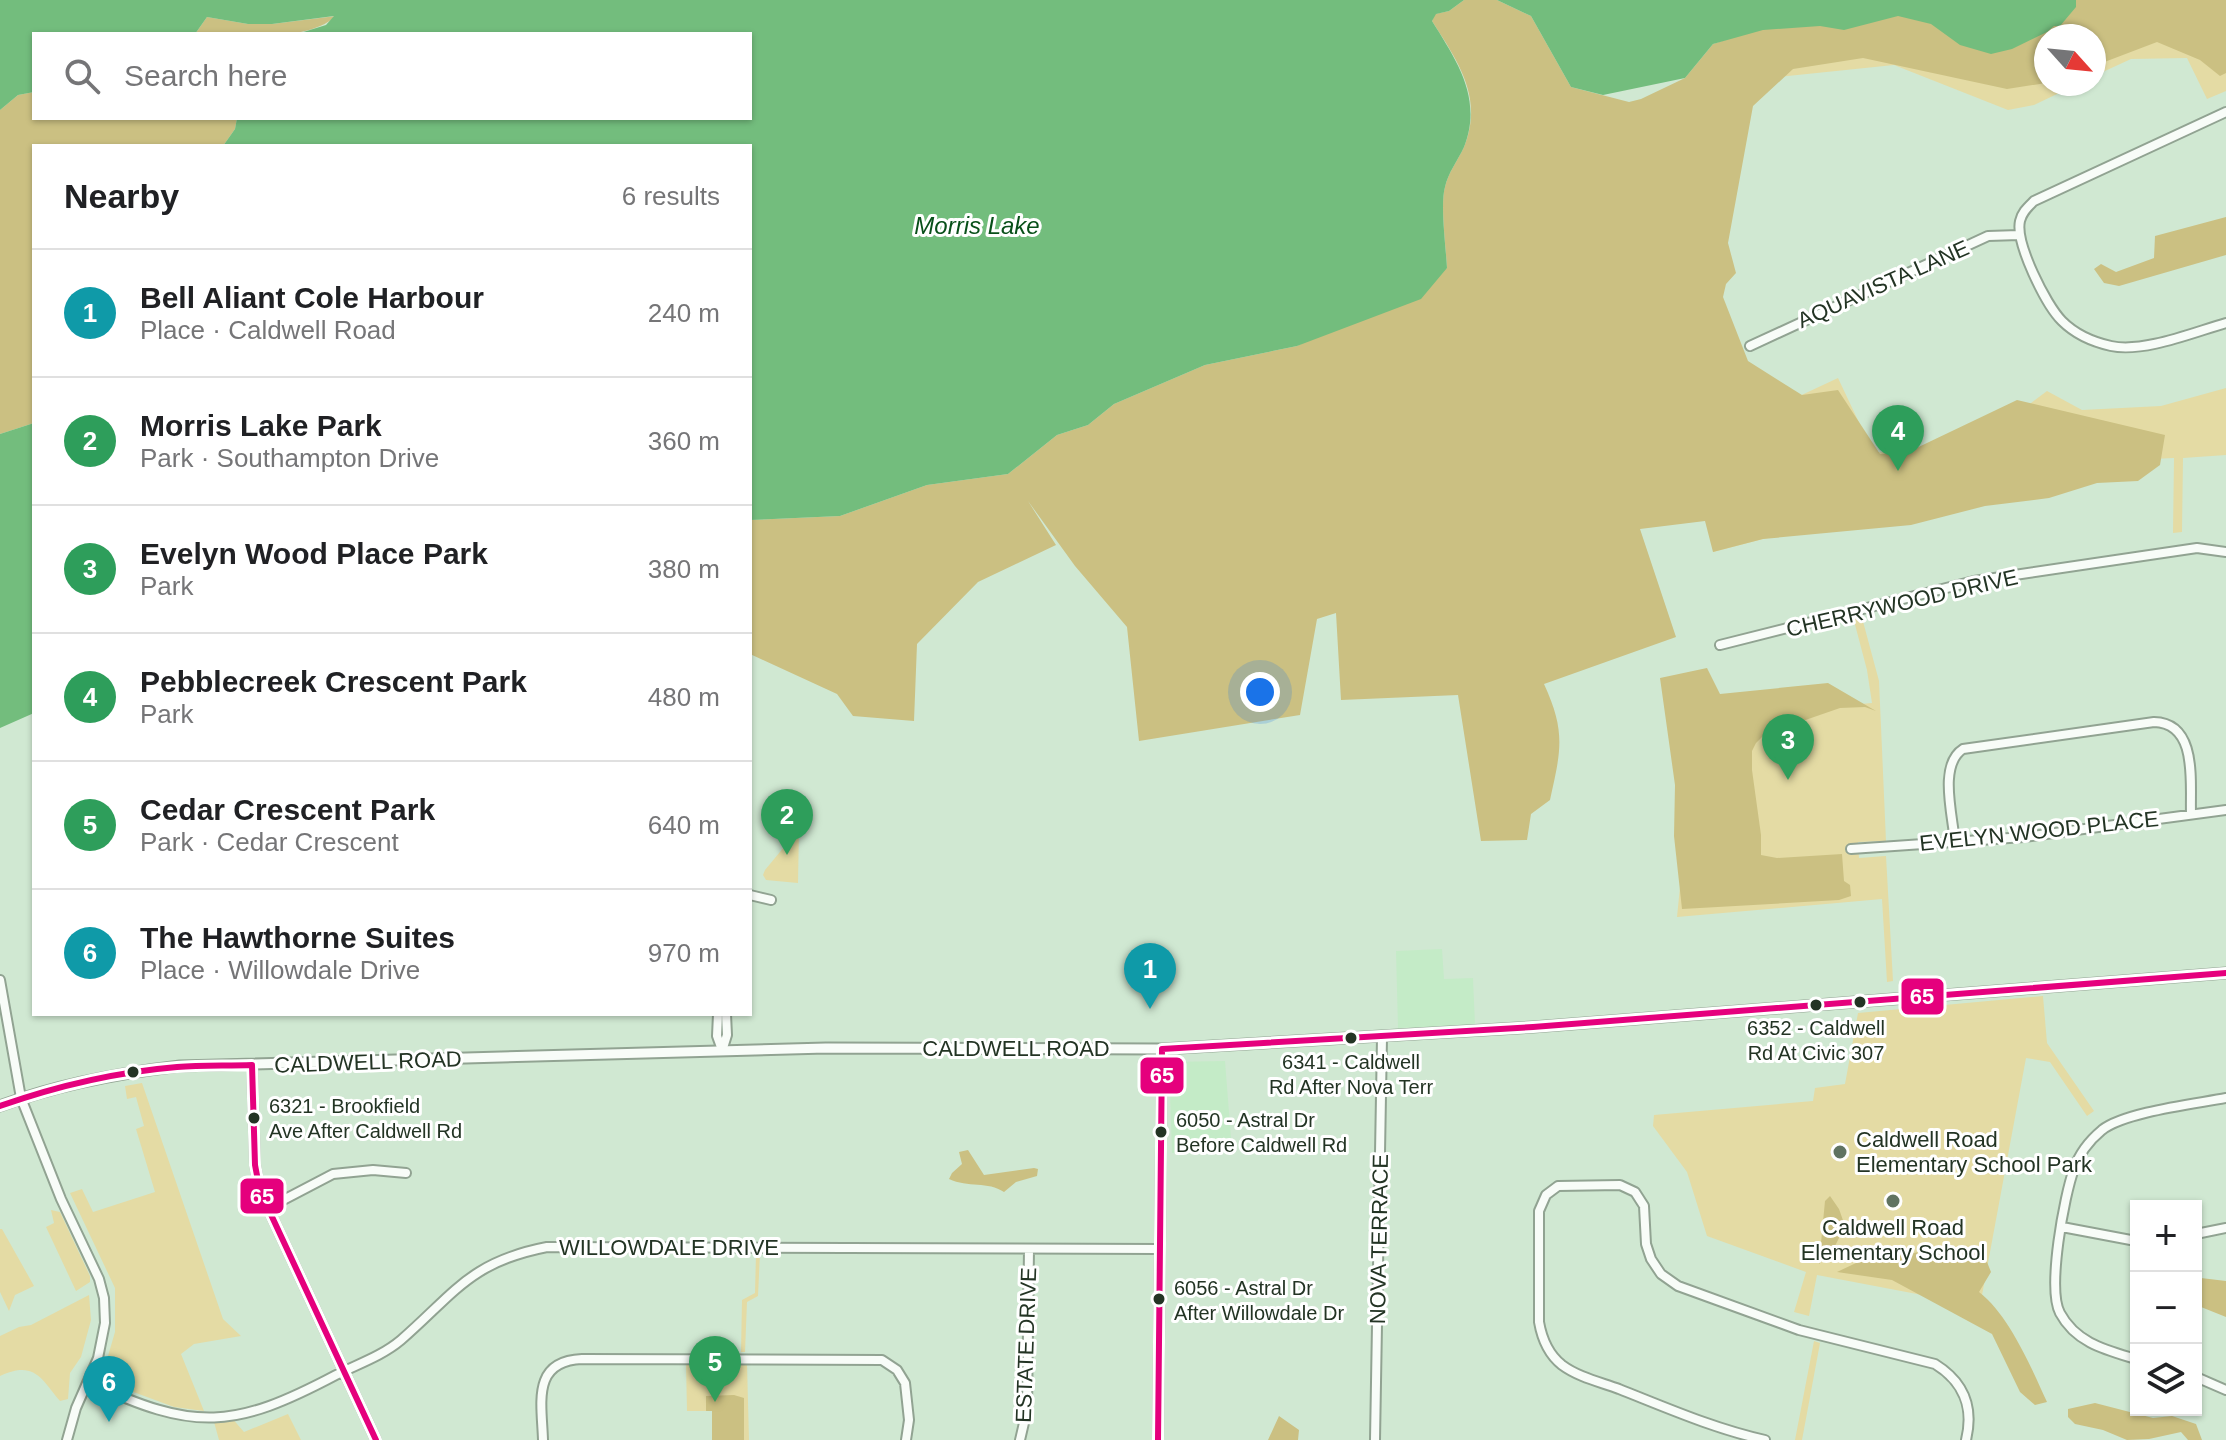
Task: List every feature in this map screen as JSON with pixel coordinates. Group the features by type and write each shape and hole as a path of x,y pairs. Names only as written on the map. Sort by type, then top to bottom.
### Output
{"street":[{"path":"2226,112 2034,201 2021,216 2019,235 2053,310 2071,329 2090,339 2113,346 2137,346 2226,323"},
{"name":"AQUAVISTA LANE","path":"1750,346 1988,236 2019,235"},
{"name":"CHERRYWOOD DRIVE","path":"1720,645 1974,581 2197,548 2226,552"},
{"path":"1955,843 1948,773 1958,752 1968,747 2154,722 2172,726 2185,740 2191,813"},
{"name":"EVELYN WOOD PLACE","path":"1851,849 2024,837 2226,810"},
{"path":"752,895 771,900"},
{"name":"CALDWELL ROAD","path":"0,1106 21,1098 160,1068 722,1051 1162,1049 1382,1038 2226,973"},
{"path":"0,980 21,1098 61,1199 99,1279 104,1298 104,1333 67,1437"},
{"path":"718,1016 717,1036 722,1051"},
{"path":"722,1051 727,1035 726,1016"},
{"name":"NOVA TERRACE","path":"1375,1440 1382,1038"},
{"path":"1158,1440 1162,1049"},
{"path":"252,1065 258,1182 376,1440"},
{"path":"2130,1357 2086,1341 2074,1332 2056,1304 2053,1286 2072,1172 2083,1152 2100,1132 2122,1120 2226,1098"},
{"path":"268,1208 333,1174 373,1170 406,1173"},
{"path":"1765,1440 1742,1435 1572,1371 1554,1358 1545,1344 1539,1322 1539,1211 1548,1193 1558,1186 1573,1185 1628,1188 1638,1195 1644,1206 1646,1244 1651,1259 1661,1274 1678,1286 1799,1330 1935,1364 1953,1379 1967,1399 1970,1420 1966,1440"},
{"path":"2062,1227 2130,1240"},
{"path":"2202,1233 2226,1228"},
{"name":"WILLOWDALE DRIVE","path":"89,1382 158,1410 203,1419 245,1415 274,1406 388,1350 478,1271 500,1259 547,1247 1160,1249"},
{"name":"ESTATE DRIVE","path":"1020,1440 1027,1410 1029,1249"},
{"path":"543,1440 543,1384 549,1372 562,1363 582,1359 803,1358 876,1359 895,1367 906,1386 909,1420 906,1440"},
{"path":"2202,1380 2226,1390"}],"shaded area":[{"path":"1464,0 1497,0 1531,16 1571,87 1629,102 1685,78 1713,44 1761,28 2047,0 2226,0 2226,73 2220,76 2200,60 2157,42 2106,61 2106,24 2034,24 2034,85 2007,89 1863,58 1793,69 1753,106 1728,243 1736,273 1726,284 1723,297 1748,361 1802,395 1838,390 1880,454 1906,453 2017,400 2165,435 2160,465 2138,481 2097,483 2049,498 1985,506 1911,525 1763,539 1713,552 1705,521 1640,529 1676,637 1544,684 1556,715 1559,754 1550,800 1531,814 1527,840 1481,841 1458,695 1341,700 1336,613 1317,619 1300,715 1139,741 1127,627 1075,566 1028,501 1056,545 978,582 917,644 914,721 853,716 837,694 752,655 752,520 840,516 927,485 1008,474 1057,435 1088,425 1114,404 1205,365 1297,346 1447,268 1444,194 1448,177 1464,147 1471,112 1470,96 1459,66 1432,21 1435,14 1449,11"},
{"path":"2226,0 2226,91 2207,99 2187,58 2131,59 2106,70 2106,24 2101,24"},
{"path":"336,16 323,25 301,32 196,32 207,17 248,24"},
{"path":"1763,30 2034,37 2034,96 2053,96 2034,105 2008,110 1894,65 1758,79"},
{"path":"32,92 32,120 237,120 235,129 224,144 32,144 32,424 0,434 0,110 18,95"},
{"path":"2226,217 2226,255 2119,286 2104,283 2094,269 2101,264 2116,272 2154,258 2155,236"},
{"path":"1838,378 1873,452 1943,454 1998,428 2047,391 2082,410 2161,406 2226,388 2226,455 2183,458 2182,532 2173,533 2174,458 2152,459 1713,552 1724,431"},
{"path":"1861,614 1879,681 1886,841 1858,842 1859,858 1886,856 1893,981 1887,982 1882,899 1677,917 1697,718 1872,703 1853,617"},
{"path":"1707,668 1720,694 1828,683 1876,711 1865,707 1840,708 1765,734 1752,751 1761,855 1777,858 1842,854 1844,881 1850,885 1851,896 1839,900 1682,909 1674,836 1675,785 1660,678"},
{"path":"799,829 798,883 766,880 763,875 765,870"},
{"path":"1442,949 1444,979 1473,978 1475,1025 1398,1028 1396,951"},
{"name":"Caldwell Road Elementary School Park","path":"2043,996 2047,1043 2094,1111 2087,1116 2050,1062 2026,1058 1980,1306 1817,1275 1809,1316 1794,1312 1806,1272 1707,1236 1687,1172 1653,1126 1654,1115 1813,1101 1815,1088 1845,1084 1858,1013"},
{"path":"1225,1061 1232,1151 1172,1153 1169,1062"},
{"path":"142,1083 223,1319 241,1336 194,1344 181,1354 204,1411 174,1407 101,1380 115,1332 115,1288 70,1193 82,1189 93,1212 155,1192 136,1129 144,1126 136,1097 127,1099 125,1086"},
{"path":"968,1150 984,1175 1034,1168 1038,1169 1037,1176 1016,1182 1004,1192 949,1179 962,1164 959,1152"},
{"path":"1830,1196 1845,1226 1832,1252 1819,1264 1825,1201"},
{"path":"51,1210 60,1212 90,1276 90,1282 76,1291 46,1227 54,1223"},
{"path":"0,1229 34,1286 15,1295 9,1311 0,1292"},
{"path":"1954,1246 1985,1257 1991,1272 1979,1292 2009,1328 2047,1402 2035,1405 2020,1392 1992,1334 1892,1280 1837,1272 1856,1263"},
{"path":"760,1253 758,1296 747,1302 745,1352 741,1352 742,1300 755,1293 756,1254"},
{"path":"2202,1278 2226,1281 2226,1317 2202,1307"},
{"path":"89,1295 91,1320 81,1357 70,1373 68,1399 60,1401 42,1379 29,1371 0,1376 0,1336 31,1325"},
{"path":"1814,1341 1820,1343 1802,1440 1795,1440"},
{"path":"686,1364 747,1364 749,1440 712,1440 712,1411 687,1411"},
{"path":"734,1395 744,1398 744,1440 712,1440 712,1411 706,1411 706,1396"},
{"path":"2095,1403 2130,1412 2130,1416 2172,1416 2196,1424 2202,1440 2188,1440 2181,1432 2127,1440 2103,1430 2075,1424 2068,1417 2068,1409"},
{"path":"288,1414 301,1440 219,1440 214,1422 231,1417 244,1432"},
{"path":"1279,1416 1299,1430 1298,1440 1268,1440"}],"water":[{"name":"Morris Lake","path":"0,0 1464,0 1449,11 1436,14 1432,21 1458,66 1471,113 1464,147 1445,187 1443,215 1447,268 1421,299 1297,346 1205,365 1114,404 1088,425 1057,435 1008,474 927,485 840,516 752,520 752,144 224,144 235,129 237,120 752,120 752,32 303,32 326,25 334,16 272,24 248,24 207,17 196,32 32,32 32,92 18,95 0,110"},
{"path":"1497,0 2076,0 2076,7 2062,24 2034,24 2034,38 2012,49 1991,54 1960,45 1931,24 1898,16 1844,30 1820,26 1763,30 1713,44 1685,78 1603,95 1571,87 1531,16"},
{"path":"32,424 32,714 0,728 0,434"}],"transit line":[{"name":"65","path":"1158,1440 1162,1049 1533,1027 2226,973"},
{"name":"65","path":"0,1106 65,1086 132,1072 186,1066 252,1065 255,1165 260,1191 376,1440"}],"place":[{"name":"Pebblecreek Crescent Park","path":"1898,471"},
{"name":"Evelyn Wood Place Park","path":"1788,780"},
{"name":"Morris Lake Park","path":"787,855"},
{"name":"6352 - Caldwell Rd At Civic 307","path":"1816,1005"},
{"name":"Bell Aliant Cole Harbour","path":"1150,1009"},
{"name":"6341 - Caldwell Rd After Nova Terr","path":"1351,1038"},
{"name":"6321 - Brookfield Ave After Caldwell Rd","path":"254,1118"},
{"name":"6050 - Astral Dr Before Caldwell Rd","path":"1161,1132"},
{"name":"Caldwell Road Elementary School Park","path":"1840,1152"},
{"name":"Caldwell Road Elementary School","path":"1893,1201"},
{"name":"6056 - Astral Dr After Willowdale Dr","path":"1159,1299"},
{"name":"Cedar Crescent Park","path":"715,1402"},
{"name":"The Hawthorne Suites","path":"109,1422"}]}
